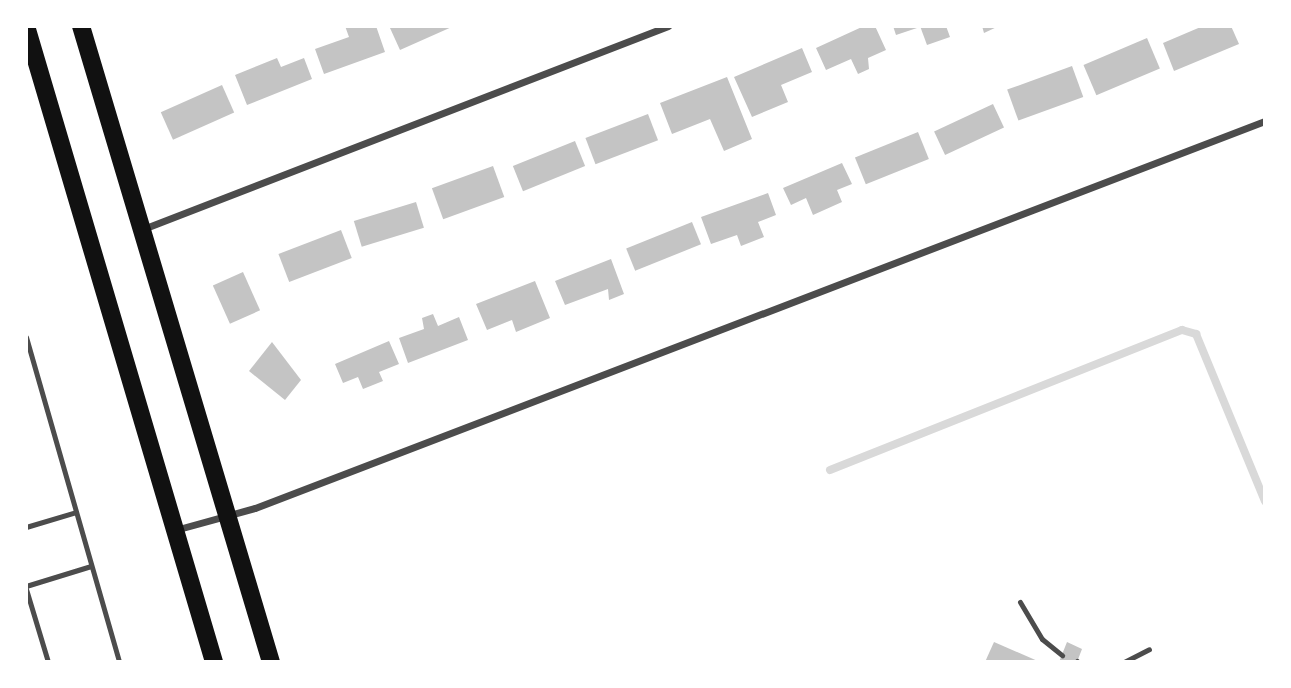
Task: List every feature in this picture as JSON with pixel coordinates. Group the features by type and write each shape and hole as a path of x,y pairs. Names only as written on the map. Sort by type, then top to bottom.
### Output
{"main road":[{"path":"26,26 214,662"},
{"path":"81,26 271,662"}],"street":[{"path":"142,229 668,26"},
{"path":"175,530 227,516 1265,121"}],"lane":[{"path":"26,337 119,662"},
{"path":"26,527 76,512"},
{"path":"48,662 26,587 91,566"},
{"path":"1020,602 1042,639 1062,655"},
{"path":"1124,662 1149,649"}],"building":[{"path":"345,26 376,26 385,52 324,74 315,49 349,37"},
{"path":"454,26 400,50 390,28"},
{"path":"864,26 875,26 886,50 868,58 869,69 858,74 851,59 826,70 816,48"},
{"path":"893,26 920,26 920,27 896,35"},
{"path":"920,26 946,26 950,37 927,45"},
{"path":"982,26 999,26 984,33"},
{"path":"1203,26 1231,26 1239,44 1174,71 1163,43"},
{"path":"1147,38 1160,68 1096,95 1083,65"},
{"path":"802,48 812,72 781,85 788,102 752,117 734,77"},
{"path":"277,58 281,67 304,58 312,79 247,105 235,75"},
{"path":"1072,66 1083,97 1018,121 1007,90"},
{"path":"727,77 752,139 724,151 710,119 672,134 660,103"},
{"path":"222,85 234,112 173,140 161,112"},
{"path":"993,104 1004,128 945,155 934,131"},
{"path":"648,114 658,140 595,164 585,138"},
{"path":"918,132 929,159 866,184 855,157"},
{"path":"575,141 585,166 523,191 513,166"},
{"path":"842,163 852,184 837,190 842,202 813,215 806,198 791,205 783,188"},
{"path":"493,166 504,197 443,219 432,188"},
{"path":"768,193 776,215 758,222 764,237 741,246 737,235 711,244 701,217"},
{"path":"416,202 424,228 362,247 354,221"},
{"path":"692,222 701,244 635,271 626,249"},
{"path":"341,230 352,258 289,282 278,254"},
{"path":"611,259 624,294 609,300 608,289 565,305 555,281"},
{"path":"243,272 260,310 230,324 213,285"},
{"path":"535,281 550,318 516,332 512,320 487,330 476,304"},
{"path":"433,314 438,326 459,317 468,340 408,363 399,338 424,329 422,318"},
{"path":"389,341 399,364 379,372 383,381 363,389 358,377 343,383 335,364"},
{"path":"272,342 301,380 285,400 249,371"},
{"path":"994,642 1040,662 985,662"},
{"path":"1067,642 1082,649 1077,662 1059,662"}],"waterway":[{"path":"830,470 1182,330 1196,334 1265,501"}]}
